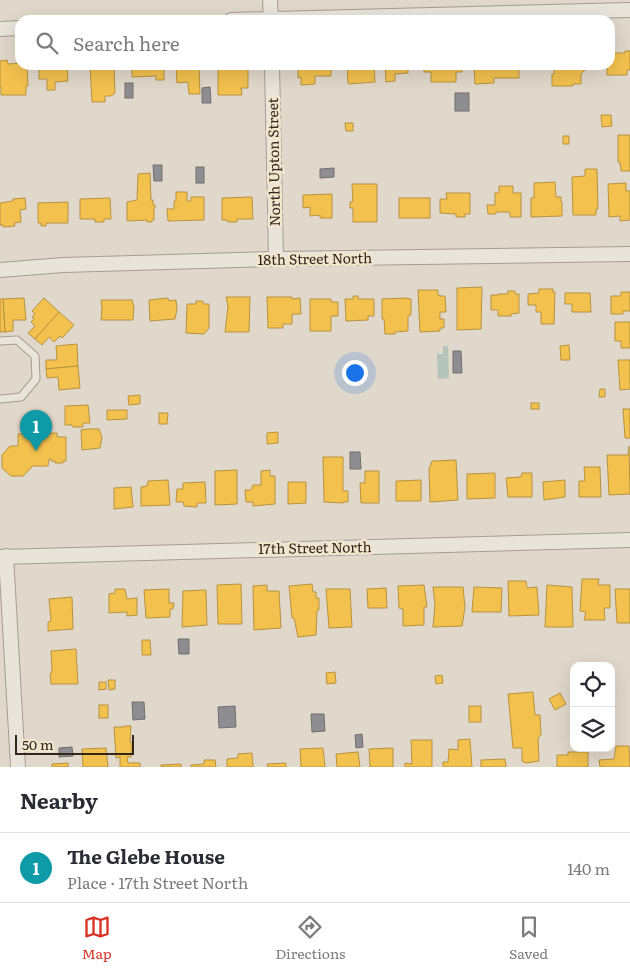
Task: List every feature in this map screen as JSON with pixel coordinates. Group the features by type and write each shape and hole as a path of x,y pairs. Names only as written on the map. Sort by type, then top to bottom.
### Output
{"street":[{"path":"270,0 271,15"},
{"path":"431,15 630,10"},
{"path":"0,29 15,28"},
{"name":"North Upton Street","path":"272,70 276,259"},
{"name":"18th Street North","path":"0,270 63,265 276,259 630,254"},
{"name":"17th Street North","path":"3,557 630,540"},
{"path":"3,557 18,767"}],"lane":[{"path":"0,341 17,340 35,356 36,379 21,397 0,399"}],"shaded area":[{"path":"443,346 448,346 449,378 438,379 437,354 443,354"}],"building: Homes":[{"path":"625,51 630,51 630,70 627,70 627,75 607,75 607,70 615,70 615,53 625,53"},
{"path":"7,60 8,64 15,63 15,70 27,70 28,86 26,86 26,95 1,95 0,61"},
{"path":"39,70 67,70 68,81 55,82 55,90 47,90 47,79 39,79"},
{"path":"90,70 114,70 115,93 111,96 105,96 105,102 92,102"},
{"path":"132,70 164,70 164,80 156,80 156,76 132,77"},
{"path":"176,70 199,70 200,94 189,94 188,82 177,83"},
{"path":"218,70 248,70 248,88 241,88 242,95 218,95"},
{"path":"298,70 331,70 331,76 315,76 315,84 301,85 301,77 298,78"},
{"path":"347,70 374,70 375,82 348,83"},
{"path":"385,70 408,70 408,73 395,74 395,81 386,82"},
{"path":"424,70 462,70 462,72 456,72 456,82 431,82 431,72 424,72"},
{"path":"474,70 519,70 519,78 494,78 494,83 475,84"},
{"path":"554,70 585,70 581,74 581,84 573,84 573,86 552,86 552,74 554,74"},
{"path":"601,115 611,115 612,126 602,127"},
{"path":"345,123 353,123 353,131 346,131"},
{"path":"618,135 630,135 630,171 621,171 620,162 618,162"},
{"path":"563,136 569,136 569,144 563,144"},
{"path":"585,169 597,169 598,209 596,209 596,215 573,215 572,177 585,176"},
{"path":"150,173 151,200 153,200 153,205 155,205 154,220 152,222 147,222 147,220 127,221 127,202 137,200 138,174"},
{"path":"555,182 556,197 561,197 562,216 531,217 531,198 534,198 534,183"},
{"path":"626,183 626,191 630,191 630,220 620,221 620,216 609,217 608,184"},
{"path":"352,184 377,184 377,222 353,222 353,208 350,208 350,202 353,202"},
{"path":"499,186 513,186 513,193 521,193 521,217 510,217 510,212 488,214 487,205 495,205 495,193 499,193"},
{"path":"176,192 187,192 187,201 191,201 191,197 204,197 204,220 168,221 167,209 174,209"},
{"path":"446,193 470,193 470,214 465,214 465,217 456,217 456,214 440,213 440,199 447,199"},
{"path":"332,194 332,218 320,218 320,215 310,216 310,207 303,208 303,195"},
{"path":"252,197 253,219 237,219 237,222 222,220 222,198"},
{"path":"25,198 26,209 20,210 21,222 14,223 15,226 3,227 3,225 0,225 0,203"},
{"path":"110,198 111,219 104,219 104,222 95,222 95,219 80,219 80,199"},
{"path":"399,198 430,198 430,218 399,218"},
{"path":"68,202 68,223 46,223 46,226 41,226 41,223 38,223 38,203"},
{"path":"482,287 481,329 457,330 457,288"},
{"path":"539,289 553,289 553,292 555,292 554,324 541,324 541,312 536,312 536,305 528,305 528,294 539,293"},
{"path":"418,290 438,290 438,295 445,296 446,312 440,312 440,319 444,319 444,328 440,328 440,331 420,332"},
{"path":"508,291 515,291 515,294 519,294 519,313 511,314 511,316 498,316 498,310 491,310 491,295 508,294"},
{"path":"621,292 630,292 630,311 623,311 623,314 611,314 611,296 621,296"},
{"path":"565,293 590,293 591,312 572,312 572,304 565,304"},
{"path":"353,296 358,296 358,299 374,299 374,316 368,316 368,320 346,321 345,299 353,299"},
{"path":"226,297 250,297 249,332 225,332 228,306"},
{"path":"267,297 300,298 301,314 292,314 292,324 283,324 283,328 268,328"},
{"path":"24,298 26,320 13,320 13,331 5,332 3,299"},
{"path":"44,298 59,312 35,339 28,333 35,326 31,322 35,314 32,311"},
{"path":"168,298 169,301 176,300 175,319 150,321 149,300"},
{"path":"0,299 3,299 5,332 0,332"},
{"path":"310,299 331,299 331,302 338,302 338,316 331,316 331,331 310,331"},
{"path":"382,299 411,299 408,331 385,334 384,319 382,319"},
{"path":"101,300 132,300 134,307 133,320 101,320"},
{"path":"196,301 203,301 203,304 209,304 209,328 204,334 186,333 187,304 196,304"},
{"path":"59,312 74,325 62,338 60,336 54,342 49,337 42,345 35,339"},
{"path":"615,322 630,322 630,348 621,348 621,341 615,341"},
{"path":"77,344 78,366 46,369 46,360 57,360 56,346"},
{"path":"569,345 570,360 561,360 560,346"},
{"path":"618,360 630,360 630,389 620,390"},
{"path":"78,366 80,388 59,390 58,377 47,378 46,369"},
{"path":"600,389 605,389 605,397 599,397"},
{"path":"140,395 140,404 129,405 128,396"},
{"path":"531,403 539,403 539,409 531,409"},
{"path":"88,405 90,423 83,423 83,427 65,425 65,406"},
{"path":"623,409 630,409 630,438 625,438"},
{"path":"107,410 127,410 127,419 107,420"},
{"path":"159,413 168,413 167,424 159,424"},
{"path":"99,429 102,437 100,448 82,450 81,430"},
{"path":"278,432 278,443 267,444 267,433"},
{"path":"57,433 57,437 66,437 66,461 63,461 63,463 55,463 55,461 49,459 48,466 32,466 23,476 11,476 2,468 2,455 10,446 18,446 18,434"},
{"path":"629,446 630,494 609,495 607,455 628,455"},
{"path":"323,457 343,457 343,491 348,491 348,502 324,502"},
{"path":"456,460 458,500 430,502 429,469 432,461"},
{"path":"584,467 600,467 601,497 579,497 579,481 585,481"},
{"path":"237,470 237,504 215,505 215,471"},
{"path":"270,470 270,476 275,476 275,504 253,506 253,502 246,502 245,490 251,490 253,485 261,485 261,471"},
{"path":"365,471 379,471 379,503 361,503 360,483 365,483"},
{"path":"495,473 495,498 467,499 467,474"},
{"path":"522,473 532,473 532,497 508,497 506,478 521,477"},
{"path":"168,480 170,505 141,506 141,487 147,486 148,481"},
{"path":"421,480 421,501 396,501 396,481"},
{"path":"565,480 565,497 544,500 543,482"},
{"path":"205,482 206,503 197,503 197,507 184,506 183,502 176,502 177,489 183,489 183,483"},
{"path":"288,482 306,482 306,503 288,504"},
{"path":"131,487 133,507 114,509 114,488"},
{"path":"582,579 599,579 598,585 610,585 610,608 604,608 605,620 584,620 586,612 580,611"},
{"path":"508,581 526,581 527,588 537,587 539,615 509,616"},
{"path":"241,584 242,624 218,624 217,585"},
{"path":"312,584 313,592 316,592 316,598 319,598 316,635 298,637 294,618 292,618 289,586"},
{"path":"267,585 267,591 279,591 281,628 254,630 253,586"},
{"path":"424,585 427,607 424,607 424,625 403,626 403,609 399,608 398,586"},
{"path":"547,585 572,587 573,627 545,627"},
{"path":"433,587 463,587 465,607 462,626 433,627 435,605"},
{"path":"474,587 502,588 501,612 472,612"},
{"path":"386,588 387,608 368,608 367,589"},
{"path":"115,589 125,589 127,599 137,598 137,615 127,616 127,612 109,613 109,594 115,593"},
{"path":"169,589 169,603 174,603 173,609 170,609 170,617 146,618 144,590"},
{"path":"326,589 350,589 352,627 329,628"},
{"path":"615,589 630,589 630,623 617,623"},
{"path":"206,590 207,625 182,627 183,591"},
{"path":"72,597 73,629 48,631 48,622 51,621 49,599"},
{"path":"142,640 150,640 151,655 142,655"},
{"path":"76,649 78,684 51,684 51,651"},
{"path":"335,672 336,683 327,684 326,673"},
{"path":"442,675 443,683 436,684 435,676"},
{"path":"108,680 115,680 115,689 109,690"},
{"path":"99,682 106,682 106,689 99,690"},
{"path":"533,692 535,715 540,715 539,761 526,763 522,761 522,748 513,748 508,694"},
{"path":"560,693 566,704 555,710 549,699"},
{"path":"99,705 108,705 108,718 99,718"},
{"path":"469,706 481,706 481,722 469,722"},
{"path":"131,726 130,742 132,742 132,754 131,757 127,757 128,763 140,763 140,767 120,767 120,757 116,758 114,727"},
{"path":"470,739 472,767 443,767 443,762 448,762 449,749 458,750 458,740"},
{"path":"411,740 432,740 432,767 405,767 405,763 412,764"},
{"path":"616,746 629,746 630,767 600,767 599,760 614,759"},
{"path":"106,748 108,767 83,767 82,749"},
{"path":"323,748 325,767 301,767 300,749"},
{"path":"393,748 393,767 370,767 369,749"},
{"path":"358,752 360,767 337,767 336,754"},
{"path":"568,752 588,752 588,767 557,767 557,755 568,755"},
{"path":"252,753 253,767 227,767 227,759 238,758 238,754"},
{"path":"505,759 506,767 481,767 481,760"},
{"path":"204,760 215,760 216,767 191,767 191,765 204,764"},
{"path":"68,763 68,767 52,767 52,764"},
{"path":"286,763 286,767 268,767 267,764"},
{"path":"181,764 181,767 161,767 161,765"}],"building: Industry":[{"path":"125,83 133,83 133,98 125,98"},
{"path":"210,87 211,103 202,103 202,88"},
{"path":"455,93 469,93 469,111 455,111"},
{"path":"153,165 162,165 162,181 154,181"},
{"path":"196,167 204,167 204,183 196,183"},
{"path":"334,168 334,177 320,178 320,169"},
{"path":"453,351 461,351 462,373 453,373"},
{"path":"350,452 360,452 361,469 350,469"},
{"path":"178,639 189,639 189,654 179,654"},
{"path":"132,702 144,702 145,719 133,720"},
{"path":"235,706 236,727 219,728 218,707"},
{"path":"311,714 324,714 325,731 312,732"},
{"path":"362,734 363,747 356,748 355,735"},
{"path":"72,747 73,756 59,757 59,748"}],"place":[{"name":"The Glebe House","path":"36,451"}]}
